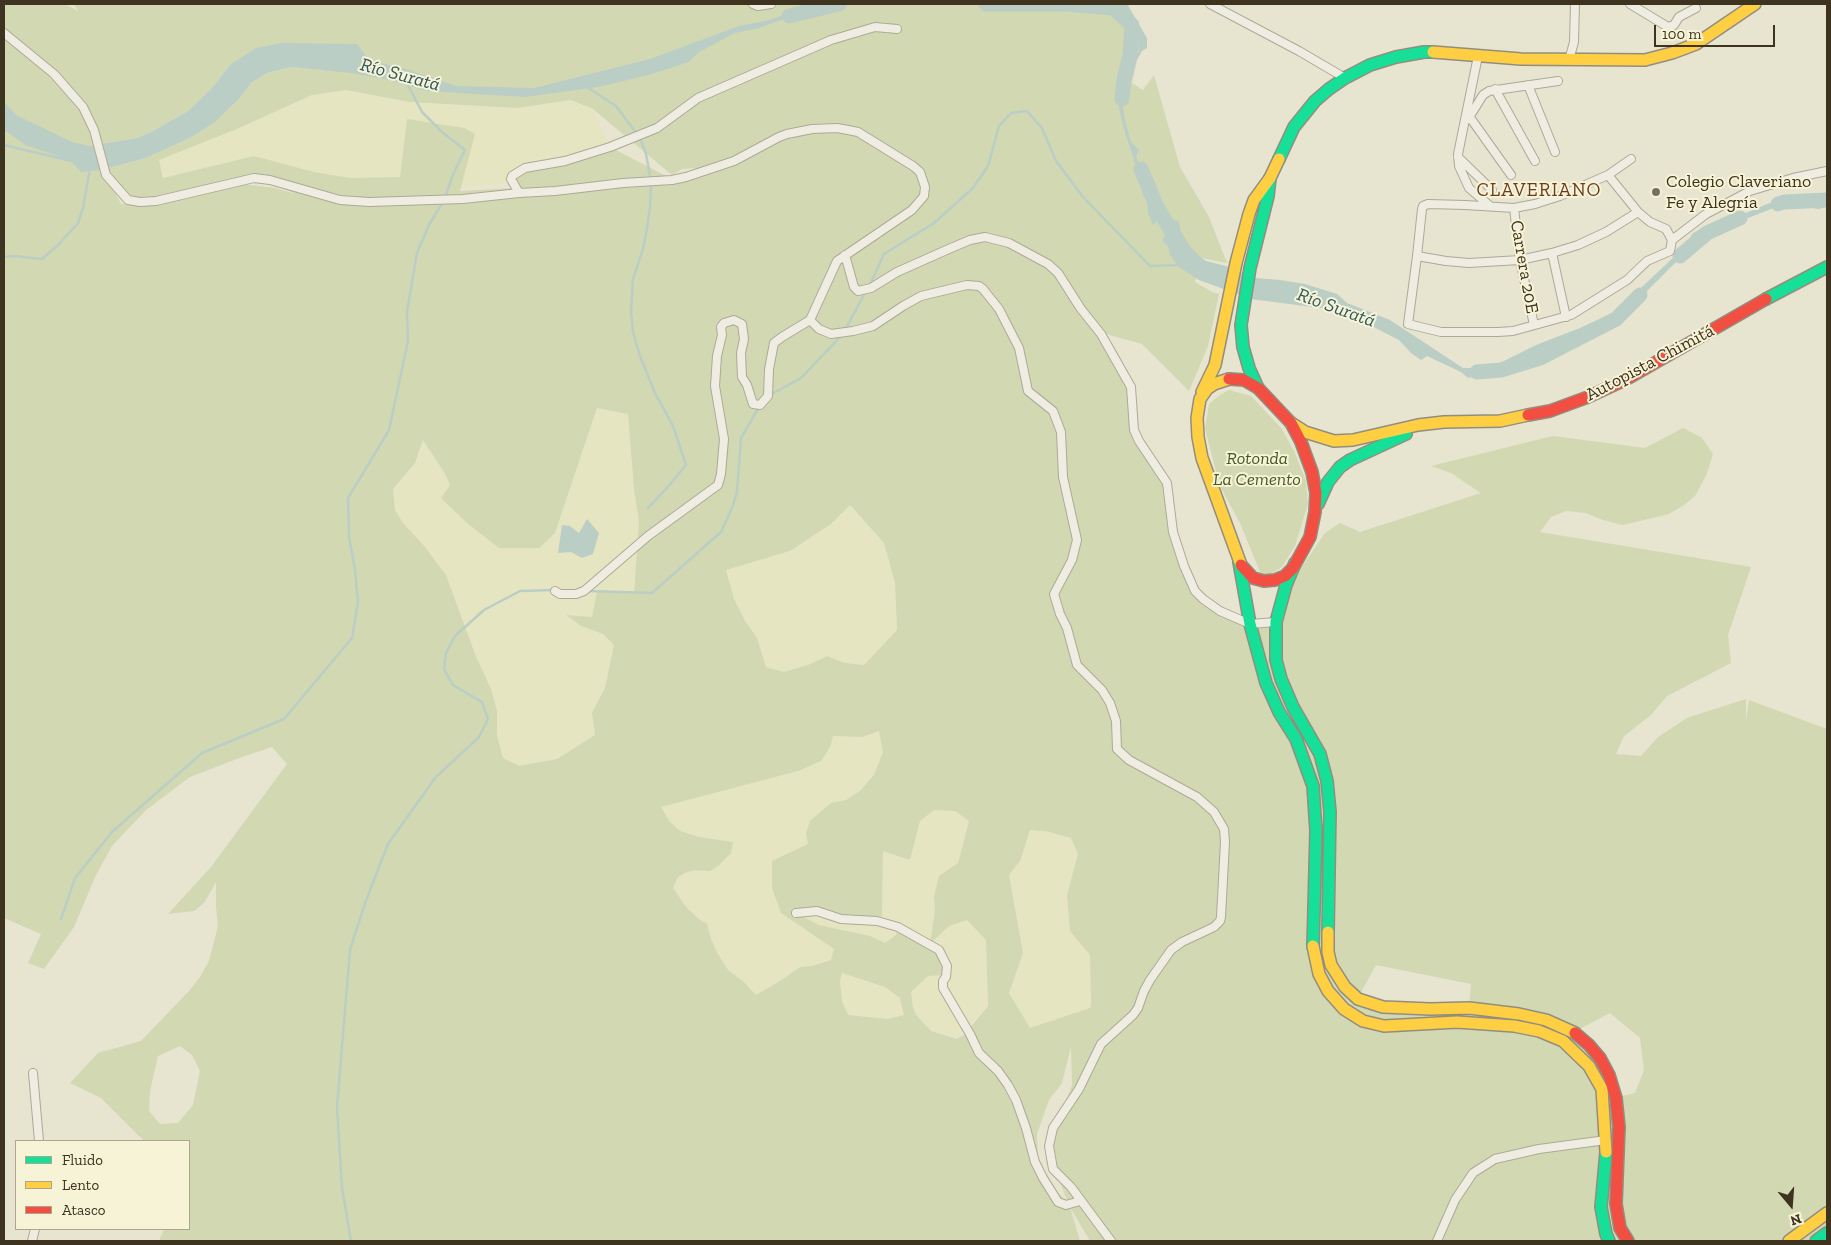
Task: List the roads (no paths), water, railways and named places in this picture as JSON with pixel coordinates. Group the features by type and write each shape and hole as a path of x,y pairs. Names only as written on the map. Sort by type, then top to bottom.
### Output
{"main road":[{"path":"1609,1241 1601,1206 1606,1155 1602,1090 1590,1066 1563,1041 1539,1031 1483,1023 1433,1022 1384,1026 1363,1020 1344,1009 1328,991 1319,974 1313,946 1316,831 1313,786 1296,739 1266,683 1250,624 1239,562 1202,458 1197,418 1200,398 1215,365 1236,263 1254,200 1270,178 1294,127 1315,101 1345,78 1370,65 1396,57 1424,52 1570,60 1626,62 1645,60 1696,44 1755,4"},
{"path":"1258,388 1249,368 1243,347 1241,325 1250,268 1268,196 1270,178"},
{"name":"Autopista Chimitá","path":"1291,423 1305,432 1334,441 1353,440 1418,425 1444,422 1500,421 1550,411 1588,397 1625,380 1784,289 1827,267"},
{"path":"1200,398 1214,384 1229,379 1244,380 1258,388 1291,423 1304,447 1312,472 1316,493 1316,512 1310,537 1286,585 1276,622 1275,641 1281,679 1293,707 1320,754 1327,782 1330,812 1328,952 1331,965 1345,987 1358,998 1370,1003 1383,1007 1469,1008 1519,1014 1546,1020 1574,1032 1589,1045 1600,1058 1609,1074 1616,1098 1620,1127 1616,1204 1620,1228 1628,1241"},
{"name":"Autopista Chimitá","path":"1316,512 1321,495 1328,482 1340,467 1350,460 1407,433 1461,423"},
{"path":"1239,562 1249,575 1264,581 1280,579 1295,564"},
{"path":"1789,1241 1827,1213"},
{"path":"1816,1241 1827,1233"}],"street":[{"path":"753,4 758,6 769,4"},
{"path":"1210,4 1299,51 1345,78"},
{"path":"1570,60 1574,42 1575,4"},
{"path":"1630,4 1668,26 1672,26 1679,17 1696,8"},
{"path":"519,193 511,179 512,176 523,169 565,161 601,150 657,128 698,98 831,40 875,27 897,29"},
{"path":"4,33 54,74 77,100 89,117 106,175 128,200 140,202 156,201 229,182 254,178 270,180 340,200 368,202 463,199 672,180 734,161 779,136 812,129 837,128 858,132 920,172 925,192 919,204 837,261 810,320 774,343 769,369 768,396 760,405 753,404 747,385 742,377 741,353 744,339 742,324 734,320 721,326 722,335 717,356 714,386 724,440 721,474 718,484 648,536 582,592 560,594 555,591"},
{"path":"1478,56 1458,157 1459,166 1468,188 1490,206"},
{"path":"1462,135 1469,116 1483,95 1496,89 1558,81"},
{"path":"1528,85 1555,152"},
{"path":"1496,89 1534,161"},
{"path":"1469,116 1511,175"},
{"path":"1458,157 1492,190"},
{"path":"1608,175 1638,212 1650,222 1666,229 1672,240 1670,251 1647,261 1627,280 1610,292 1566,317 1513,331 1441,332 1408,324 1422,209 1424,206 1428,204 1514,208 1535,204 1560,196 1608,175 1631,159"},
{"path":"1672,240 1706,214 1750,191 1793,178 1827,171"},
{"name":"Carrera 20E","path":"1514,208 1520,260 1534,325"},
{"path":"1417,256 1469,263 1520,260 1578,245 1606,232 1638,212"},
{"path":"845,255 854,287 858,291 867,290 911,266 970,240 985,237 1009,243 1048,264 1058,273 1081,309 1101,334 1131,387 1134,430 1139,441 1167,483 1173,532 1184,566 1195,591 1220,611 1250,624 1276,622"},
{"path":"1552,253 1566,317"},
{"path":"810,320 823,331 831,334 843,333 873,326 914,299 932,293 967,285 979,286 989,294 1019,348 1028,391 1053,411 1061,432 1063,477 1077,540 1072,560 1054,594 1060,614 1067,628 1077,665 1102,690 1110,704 1116,721 1117,749 1129,760 1196,797 1214,812 1224,829 1226,842 1222,917 1220,921 1214,927 1182,942 1171,950 1150,980 1133,1015 1101,1044 1079,1089 1052,1128 1049,1146 1053,1169 1071,1187 1111,1241"},
{"path":"796,913 817,911 841,919 877,921 898,927 939,950 947,966 943,988 979,1053 998,1071 1012,1093 1026,1128 1035,1162 1042,1178 1058,1202 1066,1205 1080,1201"},
{"path":"33,1073 39,1140"},
{"path":"1437,1241 1455,1200 1473,1173 1495,1159 1539,1149 1606,1140"}],"water":[{"path":"811,4 827,4 759,28 735,33 699,52 689,62 649,75 598,87 525,97 426,91 390,80 351,73 291,67 267,73 251,83 239,99 214,123 190,138 146,158 101,170 81,172 71,161 26,145 4,130 4,102 16,115 72,142 89,146 137,138 188,111 212,88 231,64 256,48 282,43 357,44 370,61 403,68 456,86 534,88 650,59 739,26 765,21 791,13"},
{"path":"1095,4 1127,4 1147,38 1147,48 1142,51 1132,69 1126,86 1123,109 1126,124 1131,142 1139,150 1136,157 1149,185 1146,193 1152,198 1158,212 1179,222 1181,232 1198,255 1206,261 1226,266 1255,278 1305,284 1337,294 1347,303 1390,320 1463,368 1484,368 1502,362 1536,345 1615,312 1674,257 1693,233 1712,223 1732,219 1767,204 1784,200 1809,202 1827,197 1827,206 1819,209 1804,207 1796,209 1786,203 1728,226 1713,228 1648,290 1640,301 1552,346 1519,358 1490,374 1468,378 1461,372 1427,356 1421,360 1411,353 1399,340 1352,316 1335,310 1251,299 1199,280 1179,267 1170,255 1168,246 1162,240 1167,232 1158,220 1153,225 1148,213 1147,200 1142,195 1144,191 1119,108 1121,88 1139,51 1138,40 1130,17 1122,11"},
{"path":"587,519 599,533 593,554 582,558 571,552 558,553 562,525 570,526 579,533"}],"waterway":[{"name":"Río Suratá","path":"789,16 839,4"},
{"name":"Río Suratá","path":"986,4 1066,4 1113,8 1132,25 1130,55 1122,99"},
{"name":"Río Suratá","path":"1085,4 1089,6"},
{"path":"61,919 75,878 112,832 202,753 284,719 352,638 358,602 349,537 348,498 389,430 408,341 407,312 417,253 429,225 444,200 454,172 465,150 442,132 422,112 407,83"},
{"path":"587,87 616,106 640,138 646,154 651,181 647,228 643,249 633,279 631,311 633,332 640,356 655,393 673,426 686,465 648,508"},
{"path":"869,287 884,254 934,223 973,188 988,166 999,126 1011,113 1027,111 1042,128 1056,161 1083,197 1150,266 1178,265"},
{"path":"4,145 71,161"},
{"path":"4,257 14,256 42,259 58,245 78,223 83,208 90,168"},
{"name":"Río Suratá","path":"1141,169 1156,205 1171,231"},
{"name":"Río Suratá","path":"1778,204 1784,202 1827,200"},
{"name":"Río Suratá","path":"1680,256 1707,233 1740,218"},
{"path":"845,330 866,291"},
{"name":"Río Suratá","path":"1477,372 1501,370 1540,358 1616,319 1640,295"},
{"path":"770,395 801,378 842,335"},
{"path":"587,591 652,593 721,532 737,492 741,438 759,407"},
{"path":"351,1241 342,1187 337,1107 350,950 365,903 388,844 435,778 479,737 488,719 482,702 453,685 444,669 446,653 455,636 484,610 520,591 554,590"}],"place":[{"name":"Colegio Claveriano Fe y Alegría","path":"1656,192"}],"district":[{"name":"CLAVERIANO","path":"1539,191"}],"park label":[{"name":"Rotonda La Cemento","path":"1257,469"}]}
